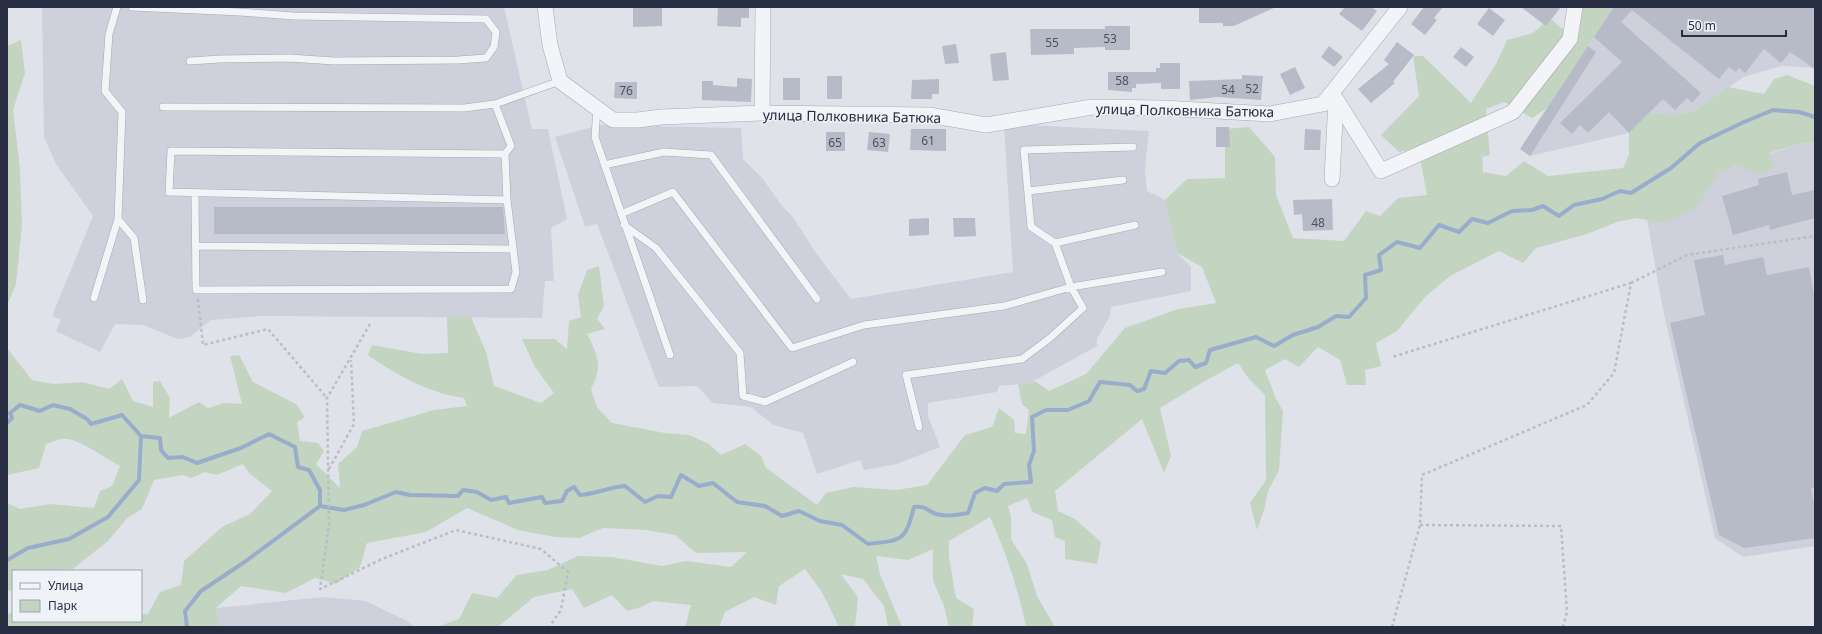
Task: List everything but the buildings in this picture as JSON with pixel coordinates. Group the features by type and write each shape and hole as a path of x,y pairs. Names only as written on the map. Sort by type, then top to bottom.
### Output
{"street":[{"path":"544,7 550,46 560,81"},
{"path":"762,113 763,7"},
{"path":"1332,179 1329,102 1400,7"},
{"path":"1329,102 1381,171 1513,112 1570,39 1575,7"},
{"name":"улица Полковника Батюка","path":"560,81 613,120 762,113 929,115 986,125 1092,107 1162,108 1270,114 1329,102"}],"lane":[{"path":"94,298 118,219 122,112 105,91 109,34 117,7"},
{"path":"132,7 293,16 486,19 496,32 494,46 486,58 458,60 334,61 289,58 190,61"},
{"path":"163,107 464,108 495,104 560,81"},
{"path":"196,193 196,290 511,289 516,272 507,200 505,154 511,146 495,104"},
{"path":"597,108 595,137 620,214 670,355"},
{"path":"919,427 906,375 1022,359 1050,338 1083,308 1071,287 1055,243 1031,227 1024,150 1133,148"},
{"path":"505,154 171,151 169,192 507,200"},
{"path":"604,165 664,152 711,155 817,298"},
{"path":"1028,191 1123,180"},
{"path":"620,214 673,192 792,348 864,325 1004,306 1071,287 1162,272"},
{"path":"118,219 134,238 143,300"},
{"path":"624,224 656,248 740,354 743,396 765,402 853,362"},
{"path":"1055,243 1135,225"},
{"path":"196,246 513,249"}],"path":[{"path":"1392,358 1631,284 1687,255 1815,236"},
{"path":"1392,627 1420,525 1422,475 1587,405 1614,373 1631,284"},
{"path":"196,290 203,345 268,329 327,398"},
{"path":"370,324 327,398 329,525 320,589 382,559 456,530 541,549 568,572 561,610 549,627"},
{"path":"328,469 354,424 350,360"},
{"path":"1420,525 1561,526 1567,612 1563,627"}],"shaded area":[{"path":"42,7 504,7 532,129 548,129 567,219 551,228 554,281 545,281 542,318 262,316 211,320 190,337 178,339 143,325 115,324 100,352 56,331 61,320 52,316 93,216 56,164 44,137"},
{"path":"1614,7 1815,7 1815,68 1781,66 1744,77 1697,109 1677,115 1649,113 1629,133 1530,156 1520,149"},
{"path":"1004,124 1149,131 1145,169 1147,191 1165,200 1177,253 1191,267 1191,291 1111,307 1110,316 1097,339 1097,346 1030,383 999,386 997,392 928,403 928,416 940,447 897,464 864,470 860,460 817,474 803,433 773,425 751,407 713,403 697,386 659,387 597,224 585,227 555,137 600,125 741,128 743,159 763,179 782,206 793,217 816,253 851,299 1013,272"},
{"path":"1815,142 1815,546 1743,557 1715,538 1662,305 1645,208 1736,165 1799,144"},
{"path":"323,597 366,601 407,621 415,627 219,627 216,608"}],"green space":[{"path":"1575,7 1614,7 1547,108 1532,118 1504,102 1486,109 1490,155 1482,157 1483,172 1506,176 1524,161 1548,176 1623,168 1629,155 1629,133 1649,113 1677,115 1697,109 1728,87 1764,94 1774,79 1787,75 1815,86 1815,142 1799,144 1769,153 1774,168 1762,175 1736,165 1719,173 1695,209 1662,223 1636,218 1617,222 1587,234 1536,248 1523,263 1499,251 1450,276 1426,296 1397,331 1376,343 1381,366 1365,370 1366,385 1347,385 1340,360 1318,347 1299,367 1285,359 1265,370 1276,399 1283,411 1279,470 1268,491 1264,510 1257,530 1250,503 1266,480 1265,395 1249,379 1238,363 1160,408 1171,456 1164,473 1142,419 1055,491 1058,511 1075,519 1101,542 1097,564 1065,559 1065,541 1055,537 1052,520 1032,512 1027,498 1008,506 1011,517 1011,539 1027,564 1037,596 1055,627 1026,627 1011,571 990,517 949,541 949,557 956,598 974,609 972,627 949,627 944,606 933,581 933,549 908,560 876,556 880,574 902,627 888,627 884,606 863,579 841,574 858,597 855,627 839,627 822,592 805,569 779,586 776,605 754,597 725,612 719,627 685,627 691,605 653,601 641,607 627,611 612,595 584,608 572,589 534,597 498,627 437,627 459,619 472,593 497,598 517,575 548,570 578,556 612,557 662,566 686,561 731,567 747,552 696,553 675,535 646,530 603,528 579,538 555,537 518,530 467,508 426,532 367,543 360,567 336,584 315,578 286,593 241,586 216,608 219,627 7,627 7,614 12,613 12,622 142,622 142,614 148,614 160,592 181,585 184,561 222,527 250,514 272,491 249,473 243,464 217,475 205,472 191,478 183,475 154,480 142,509 127,518 108,541 73,569 12,570 12,590 7,591 7,503 20,509 50,504 94,508 100,491 112,486 120,466 75,441 61,439 46,444 39,468 7,475 7,348 32,380 53,384 82,382 109,389 122,379 133,401 153,407 153,382 160,381 170,398 169,418 199,402 208,408 224,403 242,404 230,356 239,355 253,382 296,404 305,417 297,422 300,441 318,443 324,451 316,464 340,488 338,464 357,447 362,431 434,410 467,406 464,398 438,392 413,382 368,355 372,345 422,354 448,353 447,317 471,317 486,352 494,386 541,403 554,393 535,367 522,339 555,339 567,349 569,321 581,317 578,295 587,270 599,266 604,306 597,319 605,329 587,334 594,348 598,361 597,374 591,389 597,407 612,423 665,433 689,435 709,444 721,455 745,444 762,457 765,467 817,505 826,493 853,487 896,490 927,485 965,435 992,427 999,408 1014,420 1015,433 1026,434 1029,410 1022,404 1018,384 1035,381 1049,391 1086,374 1125,328 1178,309 1216,303 1202,267 1177,253 1165,200 1187,179 1225,178 1225,129 1249,127 1275,157 1276,195 1293,238 1344,241 1366,211 1380,216 1398,198 1427,195 1418,148 1399,152 1381,135 1419,96 1413,56 1423,56 1471,103 1496,64 1507,40 1533,33 1550,18 1568,34"},
{"path":"21,40 25,73 13,110 20,169 22,225 16,284 7,306 7,46"}],"waterway":[{"path":"7,423 12,418 10,413 20,405 40,411 53,405 70,409 87,419 91,424 122,415 141,436 160,438 161,450 168,458 183,457 197,463 241,448 269,434 295,447 298,467 309,470 320,490 320,506 344,510 364,505 396,492 410,495 458,496 463,490 477,492 491,500 506,497 509,503 542,497 545,503 562,501 567,491 574,487 580,495 625,486 645,502 658,496 671,497 681,475 699,486 713,483 737,502 765,506 782,516 799,511 820,521 842,525 868,544 895,540 900,537 908,527 914,507 924,508 932,513 944,515 968,513 975,493 985,488 997,491 1004,484 1031,482 1029,465 1034,451 1032,417 1046,410 1068,410 1089,401 1100,382 1130,385 1137,391 1144,389 1151,371 1165,373 1179,361 1189,360 1195,367 1206,363 1210,350 1256,337 1274,346 1293,335 1318,327 1336,316 1349,317 1366,298 1365,275 1381,270 1379,255 1397,242 1420,248 1439,225 1459,232 1472,219 1488,223 1512,211 1532,210 1543,206 1559,216 1574,205 1602,199 1620,191 1631,193 1671,168 1700,143 1773,110 1799,112 1815,117"},
{"path":"7,560 28,548 69,539 108,517 139,480 141,436"},
{"path":"187,627 185,611 201,591 246,561 320,506"}]}
